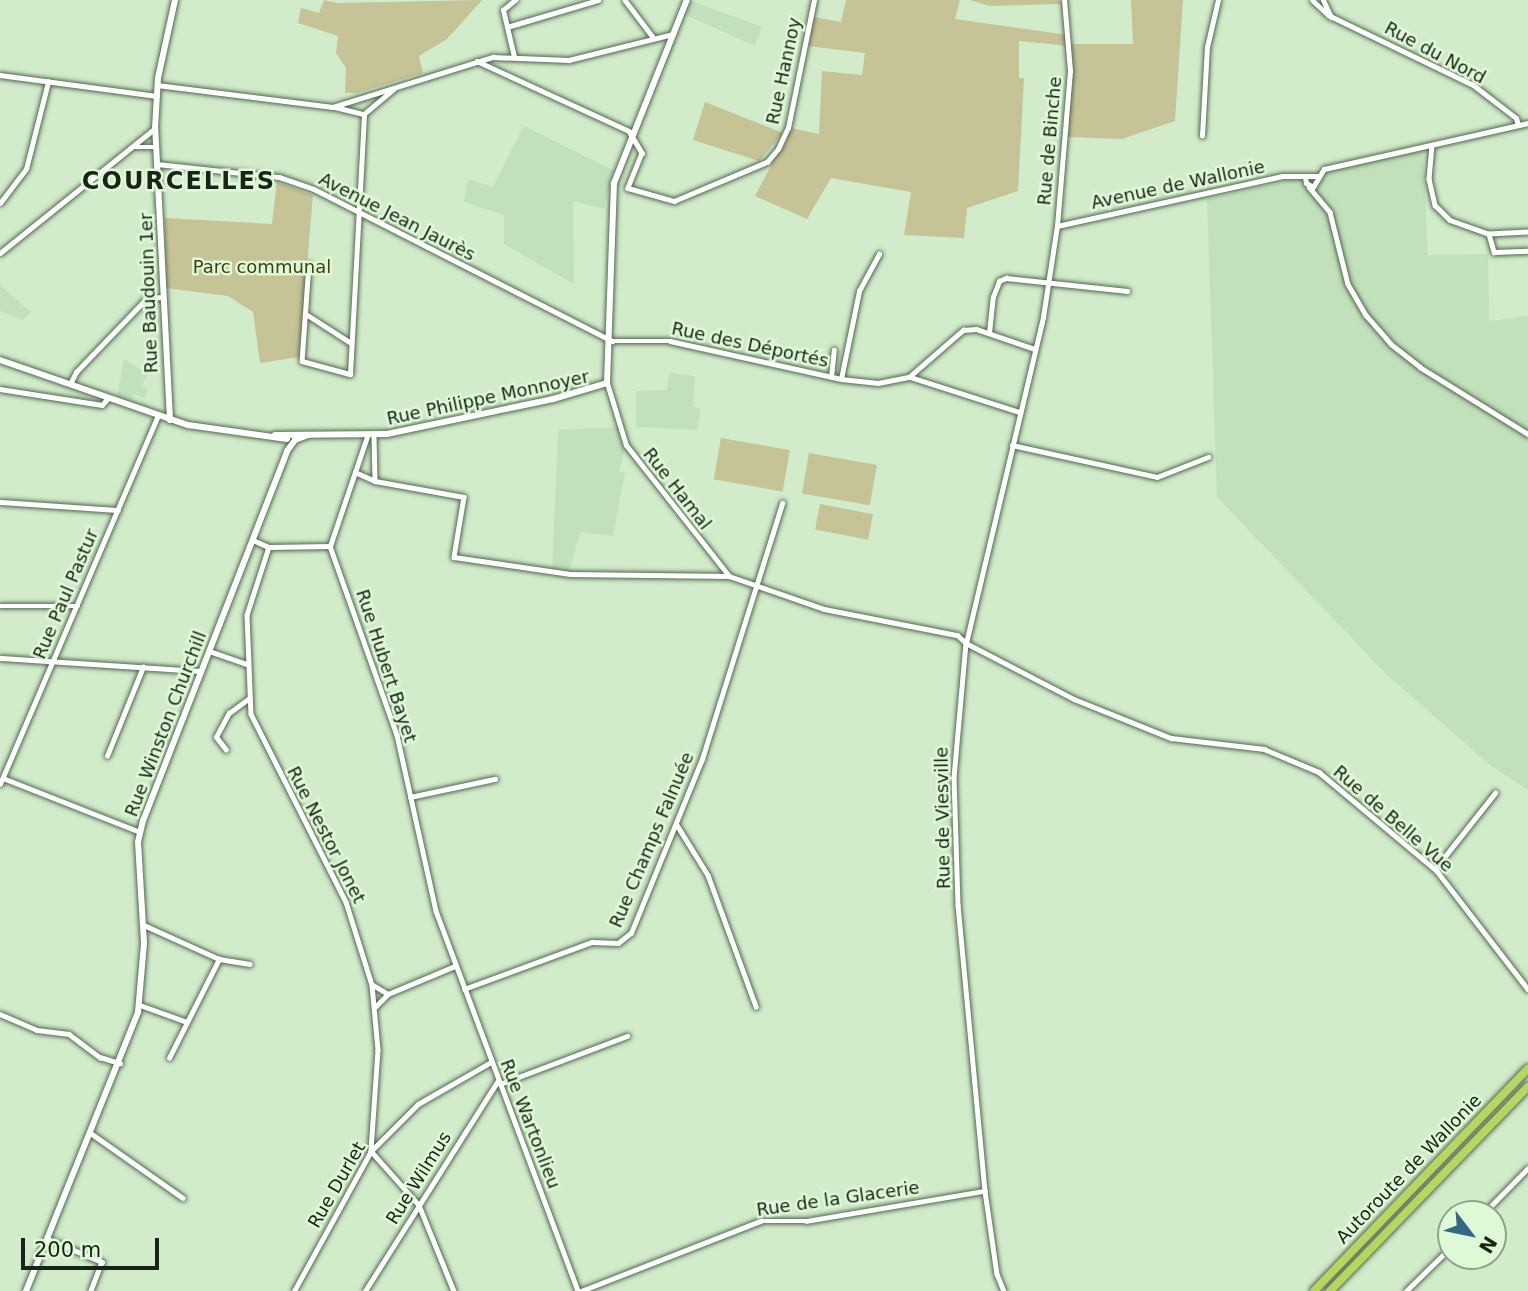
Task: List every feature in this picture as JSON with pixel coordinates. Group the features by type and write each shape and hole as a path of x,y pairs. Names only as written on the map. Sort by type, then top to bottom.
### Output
{"highway":[{"name":"Autoroute de Wallonie","path":"1314,1291 1528,1069"},
{"name":"Autoroute de Wallonie","path":"1330,1291 1528,1087"}],"main road":[{"name":"Rue Baudouin 1er","path":"170,420 155,128 157,85 175,0"},
{"name":"Rue Philippe Monnoyer","path":"0,360 170,420 290,439 308,435 370,436 553,399 607,383 611,341 611,203 633,135 687,0"},
{"name":"Rue Winston Churchill","path":"26,1291 92,1134 140,1005 144,925 139,832 290,439"}],"street":[{"path":"514,57 503,10 515,0"},
{"path":"507,27 598,0"},
{"path":"625,0 653,37"},
{"name":"Rue Hannoy","path":"633,135 642,153 628,188 674,201 767,162 788,128 814,0"},
{"name":"Rue de Binche","path":"1035,349 1057,226 1070,71 1064,0"},
{"path":"1202,136 1207,47 1219,0"},
{"name":"Rue du Nord","path":"1315,2 1325,1 1331,17"},
{"name":"Rue du Nord","path":"1315,2 1331,17 1473,85 1517,118 1518,125"},
{"path":"333,107 477,61 514,57 569,60 673,34"},
{"path":"477,61 633,135"},
{"path":"0,75 157,96"},
{"path":"0,203 26,169 48,82"},
{"path":"157,85 333,107 364,114"},
{"path":"309,264 302,361 350,374 364,114 396,87"},
{"path":"1318,196 1318,176 1324,169 1528,122"},
{"path":"0,253 155,128"},
{"path":"1432,145 1429,179 1435,205 1450,220 1489,234 1528,232"},
{"path":"134,147 157,147"},
{"name":"Avenue Jean Jaurès","path":"157,164 279,177 314,189 611,341"},
{"name":"Avenue de Wallonie","path":"1057,226 1283,176 1306,177 1310,173 1318,176"},
{"path":"1306,177 1309,186 1330,212 1348,284 1366,315 1391,344 1420,367 1528,434"},
{"path":"1309,186 1317,185"},
{"path":"1489,234 1494,252 1528,251"},
{"path":"0,244 6,248"},
{"name":"Rue des Déportés","path":"841,379 859,291 879,254"},
{"path":"989,333 992,297 999,281 1127,292"},
{"path":"70,384 76,372 147,298 162,297"},
{"path":"305,314 352,344"},
{"path":"909,377 964,330 989,333 1035,349"},
{"name":"Rue des Déportés","path":"611,341 670,341 841,379 878,383 909,377"},
{"name":"Rue de Viesville","path":"1004,1291 997,1274 985,1191 965,1016 954,833 957,722 966,643 1035,349"},
{"path":"831,377 834,350"},
{"path":"909,377 1020,412"},
{"name":"Rue Hamal","path":"607,383 625,443 729,576 757,588 879,623 957,635 966,643"},
{"path":"0,389 102,405 108,398"},
{"name":"Rue Paul Pastur","path":"1,781 158,416"},
{"path":"252,540 269,547 330,545 370,436"},
{"path":"370,436 375,481"},
{"path":"1012,444 1157,477 1208,457"},
{"path":"355,472 375,481 464,497 454,557 570,573 729,576"},
{"path":"0,502 118,510"},
{"path":"757,588 782,503"},
{"name":"Rue Hubert Bayet","path":"330,545 369,645 410,797 436,911 455,966"},
{"name":"Rue Nestor Jonet","path":"269,547 247,615 248,699 260,734 346,902 372,985 378,1050 371,1151"},
{"name":"Rue Champs Falnuée","path":"464,989 592,942 608,944 626,939 677,824 757,588"},
{"path":"0,606 78,606"},
{"name":"Rue de Belle Vue","path":"966,643 1074,699 1171,738 1264,749 1300,761 1335,783 1435,869 1528,989"},
{"path":"209,650 246,664"},
{"path":"0,658 201,671"},
{"path":"107,757 143,667"},
{"path":"226,750 216,737 229,713 248,699"},
{"path":"410,797 495,779"},
{"path":"1,781 139,832"},
{"path":"1435,869 1494,793"},
{"path":"677,824 706,871 756,1006"},
{"path":"144,925 219,959 250,964"},
{"path":"169,1058 219,959"},
{"path":"375,1008 388,994 455,966"},
{"name":"Rue Wartonlieu","path":"455,966 580,1291"},
{"path":"372,985 388,994"},
{"path":"140,1005 187,1021"},
{"path":"0,1014 37,1030 69,1034 100,1057 120,1063"},
{"path":"499,1083 627,1036"},
{"name":"Rue Durlet","path":"294,1291 371,1151 418,1104 491,1062"},
{"name":"Rue Wilmus","path":"365,1291 499,1083"},
{"path":"92,1134 183,1198"},
{"path":"371,1151 419,1205 454,1291"},
{"path":"1497,1200 1528,1168"},
{"name":"Rue de la Glacerie","path":"580,1291 761,1222 806,1221 985,1191"},
{"path":"48,1239 102,1262 91,1291"},
{"path":"1406,1291 1437,1261"}],"shaded area":[{"path":"692,1 762,27 755,46 686,15"},
{"path":"524,126 613,170 604,209 573,201 574,284 504,244 504,215 464,202 468,179 493,187"},
{"path":"1423,151 1428,255 1488,254 1489,321 1528,316 1528,790 1490,765 1386,674 1217,497 1207,199"},
{"path":"0,285 31,312 23,320 0,311"},
{"path":"124,359 148,374 142,385 148,389 145,398 134,394 131,400 117,396"},
{"path":"669,373 695,376 693,406 701,409 697,430 636,427 636,391 667,390"},
{"path":"620,427 625,448 619,472 625,472 613,536 580,532 568,576 552,573 558,430"}],"green space":[{"path":"324,0 337,3 482,0 447,39 419,56 423,73 357,93 345,93 346,68 336,53 338,36 298,23 301,8 319,13"},
{"path":"846,0 960,0 955,19 1068,35 1069,46 1019,41 1019,78 1024,78 1018,191 967,208 964,238 904,235 911,192 831,178 807,219 755,196 791,128 819,134 822,71 862,75 865,53 808,46 814,17 841,22"},
{"path":"970,0 1059,0 1061,4 989,6"},
{"path":"1131,0 1183,0 1175,121 1122,139 1067,137 1072,44 1133,44"},
{"path":"705,102 783,133 759,161 693,140"},
{"name":"Parc communal","path":"277,182 313,195 299,357 260,363 253,312 228,296 166,288 165,218 272,224"},
{"path":"721,438 790,450 783,492 714,479"},
{"path":"809,453 877,465 870,505 802,493"},
{"path":"820,504 873,514 868,540 815,530"}],"district":[{"name":"COURCELLES","path":"179,182"}]}
